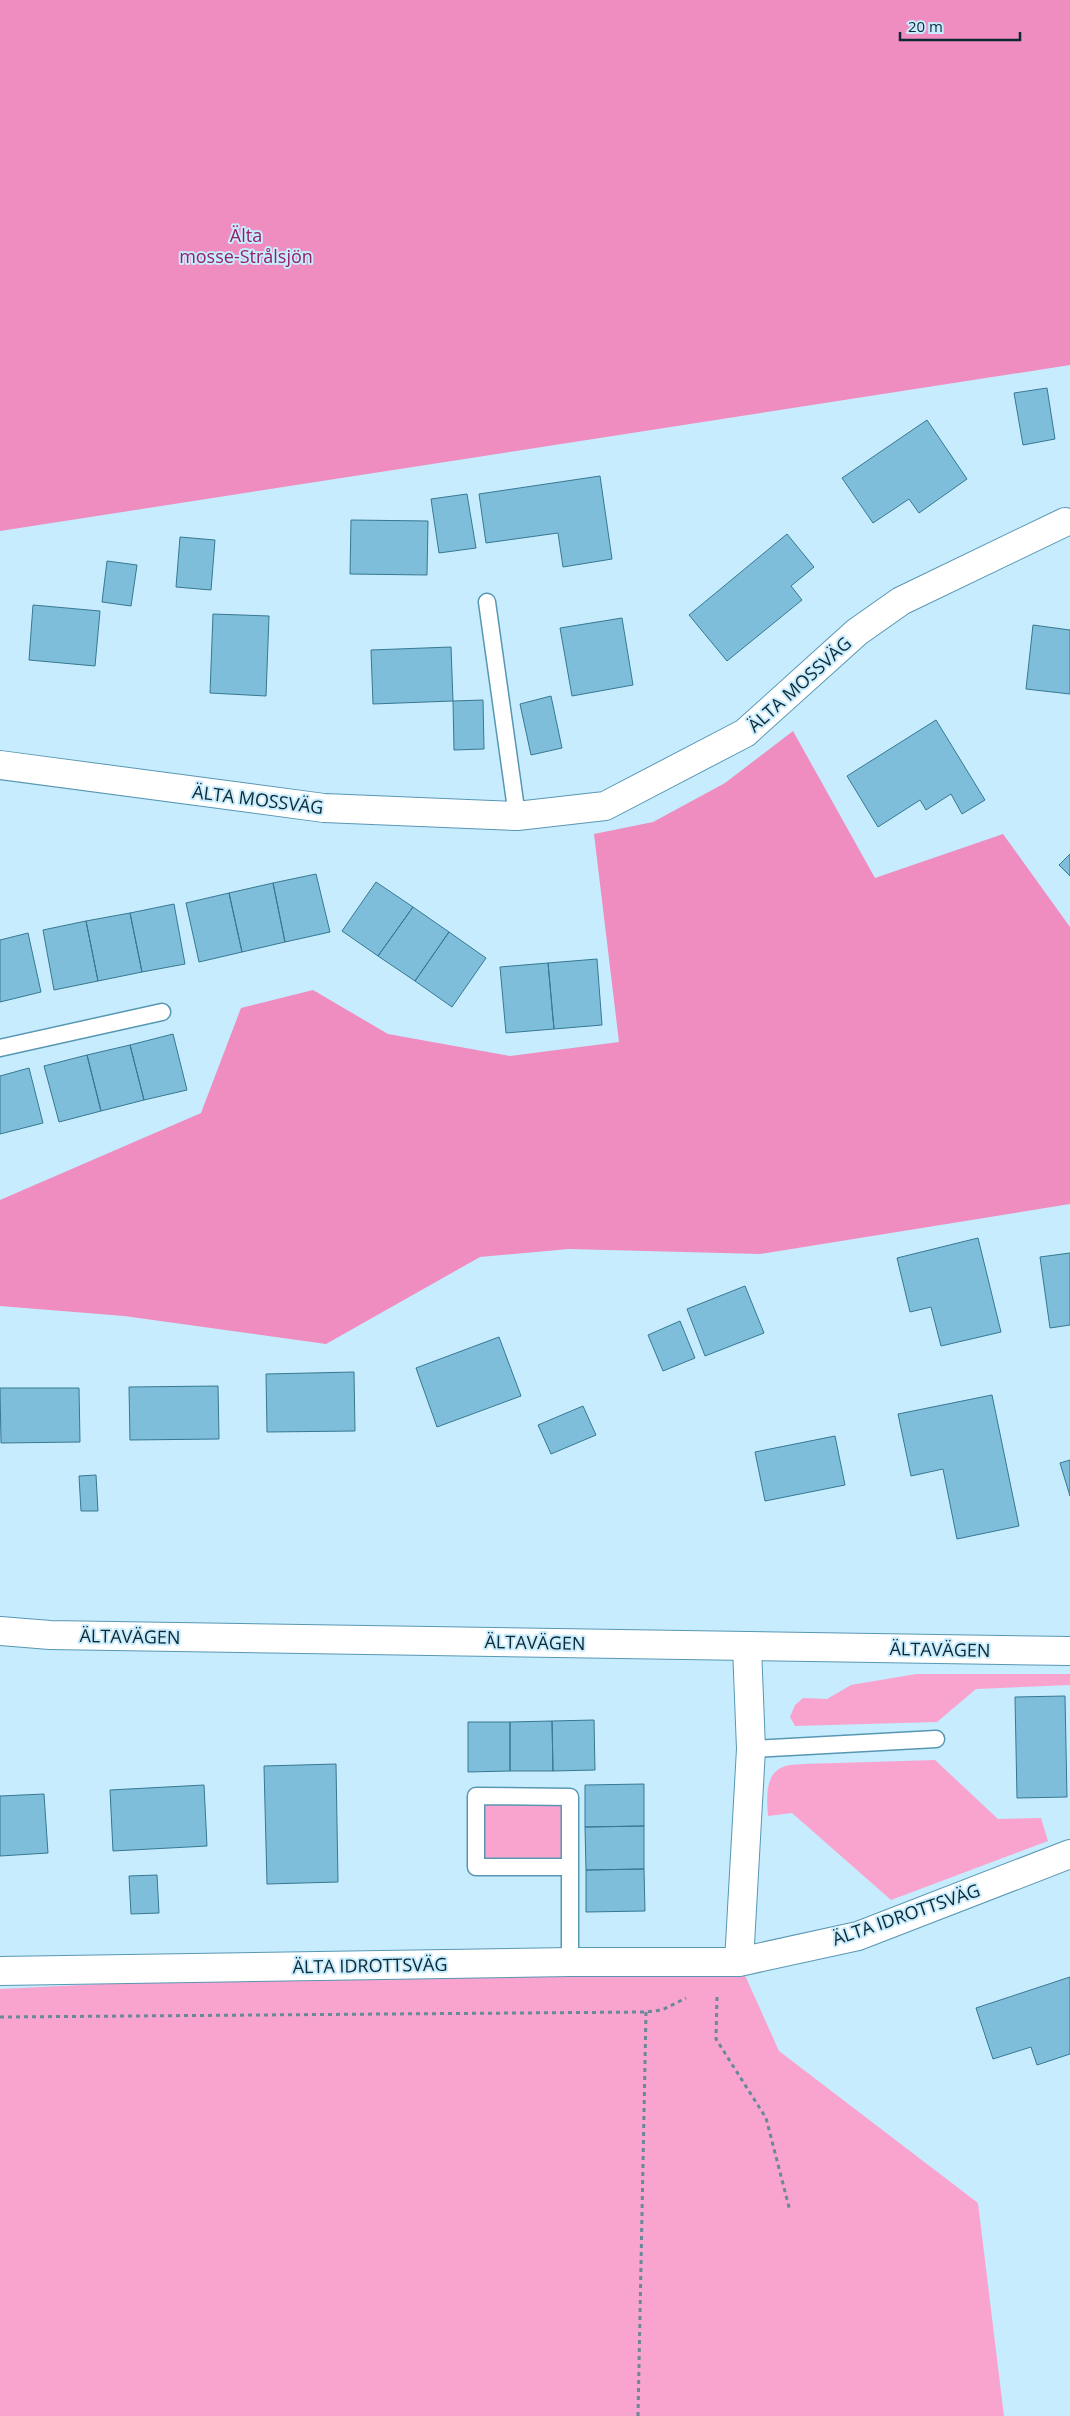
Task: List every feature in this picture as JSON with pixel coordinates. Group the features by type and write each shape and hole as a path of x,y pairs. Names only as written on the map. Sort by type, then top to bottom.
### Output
{"street":[{"name":"ÄLTA MOSSVÄG","path":"0,765 324,808 516,816 605,806 745,733 857,632 901,601 1068,525"},
{"name":"ÄLTAVÄGEN","path":"0,1631 50,1635 1070,1651"},
{"path":"739,1962 752,1749 747,1647"},
{"name":"ÄLTA IDROTTSVÄG","path":"0,1970 570,1962 739,1962 858,1936 1070,1854"}],"lane":[{"path":"487,602 516,816"},
{"path":"0,1048 162,1012"},
{"path":"752,1749 936,1739"},
{"path":"570,1867 476,1867 476,1796 570,1797 570,1867 570,1962"}],"path":[{"path":"739,1962 717,1981 716,2039 766,2118 790,2211"},
{"path":"0,2016 646,2012 662,2010 688,1998"},
{"path":"638,2416 646,2012"}],"shaded area":[{"path":"916,1674 1070,1674 1070,1685 976,1689 937,1722 795,1726 790,1717 795,1705 803,1698 827,1699 851,1685"},
{"path":"935,1760 998,1819 1041,1818 1048,1841 891,1900 792,1813 768,1816 767,1795 772,1775 785,1766"},
{"path":"481,1802 566,1803 565,1863 480,1862"},
{"path":"739,1962 779,2051 978,2203 1004,2416 0,2416 0,1989 517,1964"}],"green space":[{"name":"Älta mosse-Strålsjön","path":"0,0 1070,0 1070,365 0,531"},
{"path":"793,731 875,878 1003,834 1070,927 1070,1204 760,1254 569,1249 480,1257 326,1344 124,1316 0,1306 0,1200 201,1113 241,1008 313,990 388,1034 510,1056 619,1042 594,834 653,822 725,783"}],"building":[{"path":"1047,388 1055,439 1023,445 1014,393"},
{"path":"927,420 967,479 919,513 909,499 873,523 842,478"},
{"path":"600,476 612,559 563,567 558,533 486,543 479,494"},
{"path":"467,494 476,548 439,553 431,499"},
{"path":"351,520 428,521 427,575 350,574"},
{"path":"787,534 814,567 791,586 802,600 727,661 689,615"},
{"path":"180,537 215,540 211,590 176,587"},
{"path":"107,561 137,565 131,606 102,602"},
{"path":"33,605 100,611 95,666 29,660"},
{"path":"213,614 269,616 266,696 210,693"},
{"path":"622,618 633,685 572,696 560,628"},
{"path":"1033,625 1070,630 1070,694 1026,689"},
{"path":"451,647 453,701 373,704 371,650"},
{"path":"551,696 562,748 531,755 520,704"},
{"path":"483,700 484,749 454,750 453,701"},
{"path":"936,720 985,800 962,814 951,794 926,810 920,800 878,827 847,776"},
{"path":"1070,854 1070,876 1059,865"},
{"path":"316,874 330,932 285,942 273,883"},
{"path":"376,882 413,907 378,956 342,931"},
{"path":"273,883 285,942 242,952 229,893"},
{"path":"229,893 242,952 199,962 186,903"},
{"path":"174,904 185,964 142,972 130,913"},
{"path":"413,907 449,932 415,981 378,956"},
{"path":"130,913 142,972 98,981 86,921"},
{"path":"86,921 98,981 54,990 43,930"},
{"path":"449,932 486,958 452,1007 415,981"},
{"path":"28,933 41,992 0,1002 0,940"},
{"path":"597,959 602,1025 554,1029 548,963"},
{"path":"548,963 554,1029 506,1033 500,967"},
{"path":"173,1034 187,1090 144,1100 130,1045"},
{"path":"130,1045 144,1100 101,1111 87,1055"},
{"path":"87,1055 101,1111 59,1122 44,1066"},
{"path":"29,1068 43,1123 0,1134 0,1076"},
{"path":"978,1238 1001,1332 941,1346 931,1307 910,1312 897,1258"},
{"path":"1070,1253 1070,1325 1050,1328 1040,1257"},
{"path":"745,1286 764,1333 705,1356 687,1309"},
{"path":"680,1321 695,1358 663,1371 648,1335"},
{"path":"499,1337 521,1396 437,1427 416,1368"},
{"path":"354,1372 355,1431 267,1432 266,1374"},
{"path":"218,1386 219,1439 130,1440 129,1387"},
{"path":"0,1388 79,1388 80,1442 1,1443"},
{"path":"992,1395 1019,1526 957,1539 943,1469 911,1476 898,1414"},
{"path":"583,1406 596,1435 551,1454 538,1425"},
{"path":"835,1436 845,1485 765,1501 755,1452"},
{"path":"1070,1460 1070,1496 1060,1463"},
{"path":"96,1475 98,1511 81,1511 79,1476"},
{"path":"1065,1696 1067,1797 1017,1798 1015,1697"},
{"path":"594,1720 595,1770 553,1771 552,1721"},
{"path":"552,1721 553,1771 510,1771 510,1722"},
{"path":"468,1722 510,1722 510,1771 468,1772"},
{"path":"336,1764 338,1882 267,1884 264,1766"},
{"path":"644,1784 644,1826 585,1827 585,1785"},
{"path":"204,1785 207,1846 113,1851 110,1790"},
{"path":"44,1794 48,1853 0,1856 0,1796"},
{"path":"644,1826 644,1869 586,1870 585,1827"},
{"path":"644,1869 645,1911 586,1912 586,1870"},
{"path":"157,1875 159,1913 131,1914 129,1876"},
{"path":"1070,1977 1070,2054 1037,2065 1031,2047 993,2059 976,2008"}]}
